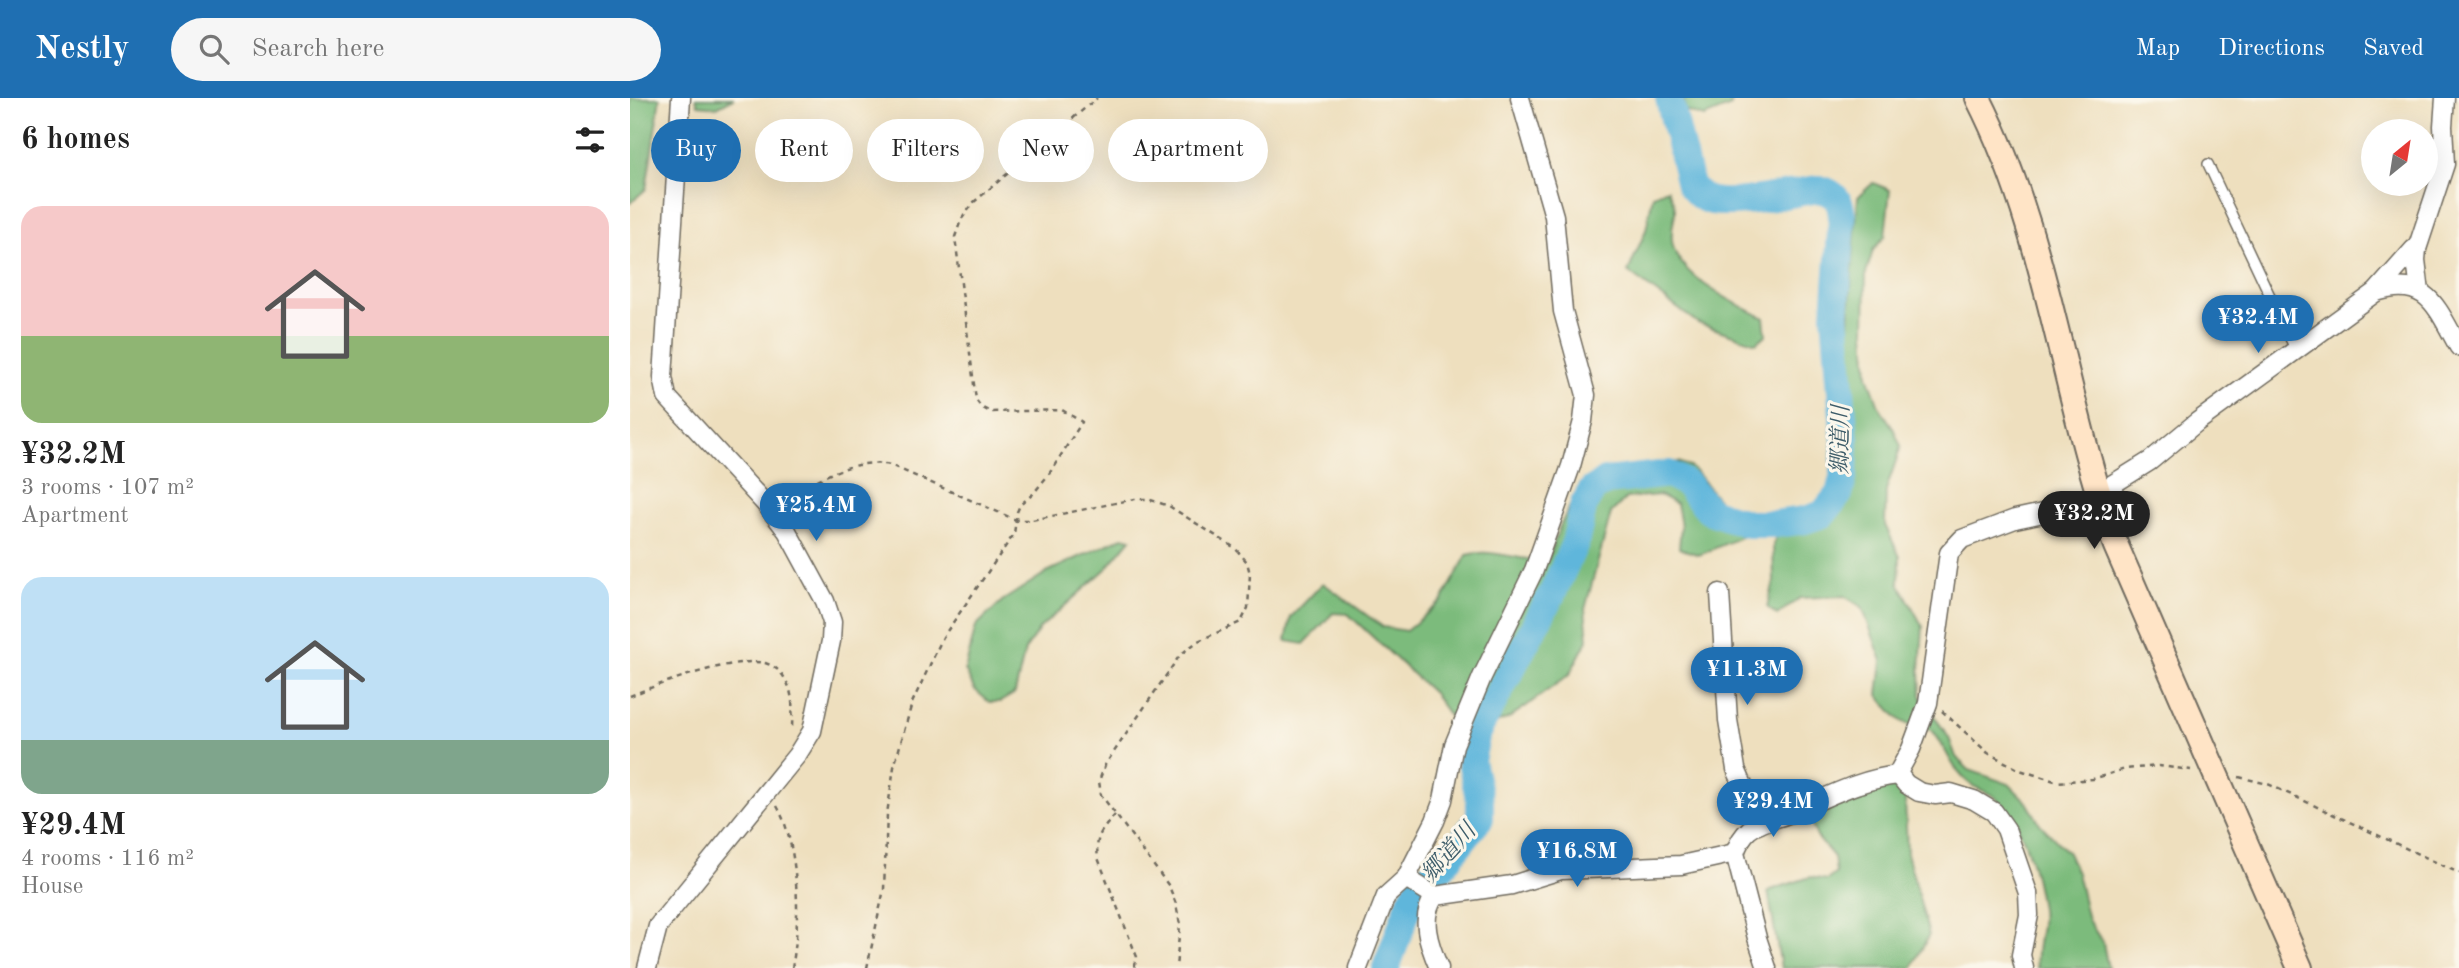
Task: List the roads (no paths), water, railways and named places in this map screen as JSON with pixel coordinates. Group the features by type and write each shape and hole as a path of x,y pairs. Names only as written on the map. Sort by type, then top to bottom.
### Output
{"street":[{"path":"647,968 658,926 797,755 812,731 831,641 832,622 825,601 787,531 667,397 663,377 681,98"},
{"path":"1439,968 1430,944 1426,918 1428,905 1421,887 1454,746 1482,677 1534,570 1571,466 1583,421 1586,396 1563,311 1554,216 1520,98"},
{"path":"1978,98 1996,133 2030,224 2098,496 2116,545 2300,968"},
{"path":"2420,292 2417,250 2445,164 2445,98"},
{"path":"2024,968 2021,954 2029,915 2028,893 2006,829 1994,812 1974,800 1951,793 1935,795 1919,792 1906,785 1899,775 1899,769 1911,749 1928,703 1949,554 1962,539 2015,519 2098,496 2150,461 2197,422 2376,292 2414,249 2417,250"},
{"path":"2376,292 2402,286 2420,292 2429,299 2459,348"},
{"path":"1720,593 1728,720 1737,769 1760,824"},
{"path":"1767,968 1735,853 1738,843 1749,830 1760,824 1794,812 1843,788 1880,777 1899,775"},
{"path":"1358,968 1385,896 1421,887 1513,885 1561,870 1681,865 1735,853"}],"lane":[{"path":"2208,164 2296,351"}],"waterway":[{"name":"郷道川","path":"1386,968 1411,900 1422,881 1443,866 1480,818 1480,802 1471,761 1477,732 1552,594 1575,543 1584,504 1592,490 1606,481 1669,474 1687,484 1710,511 1748,524 1805,520 1823,514 1839,494 1844,474 1845,441 1835,315 1842,218 1839,202 1830,193 1819,189 1736,202 1712,201 1702,197 1690,185 1669,98"}]}
